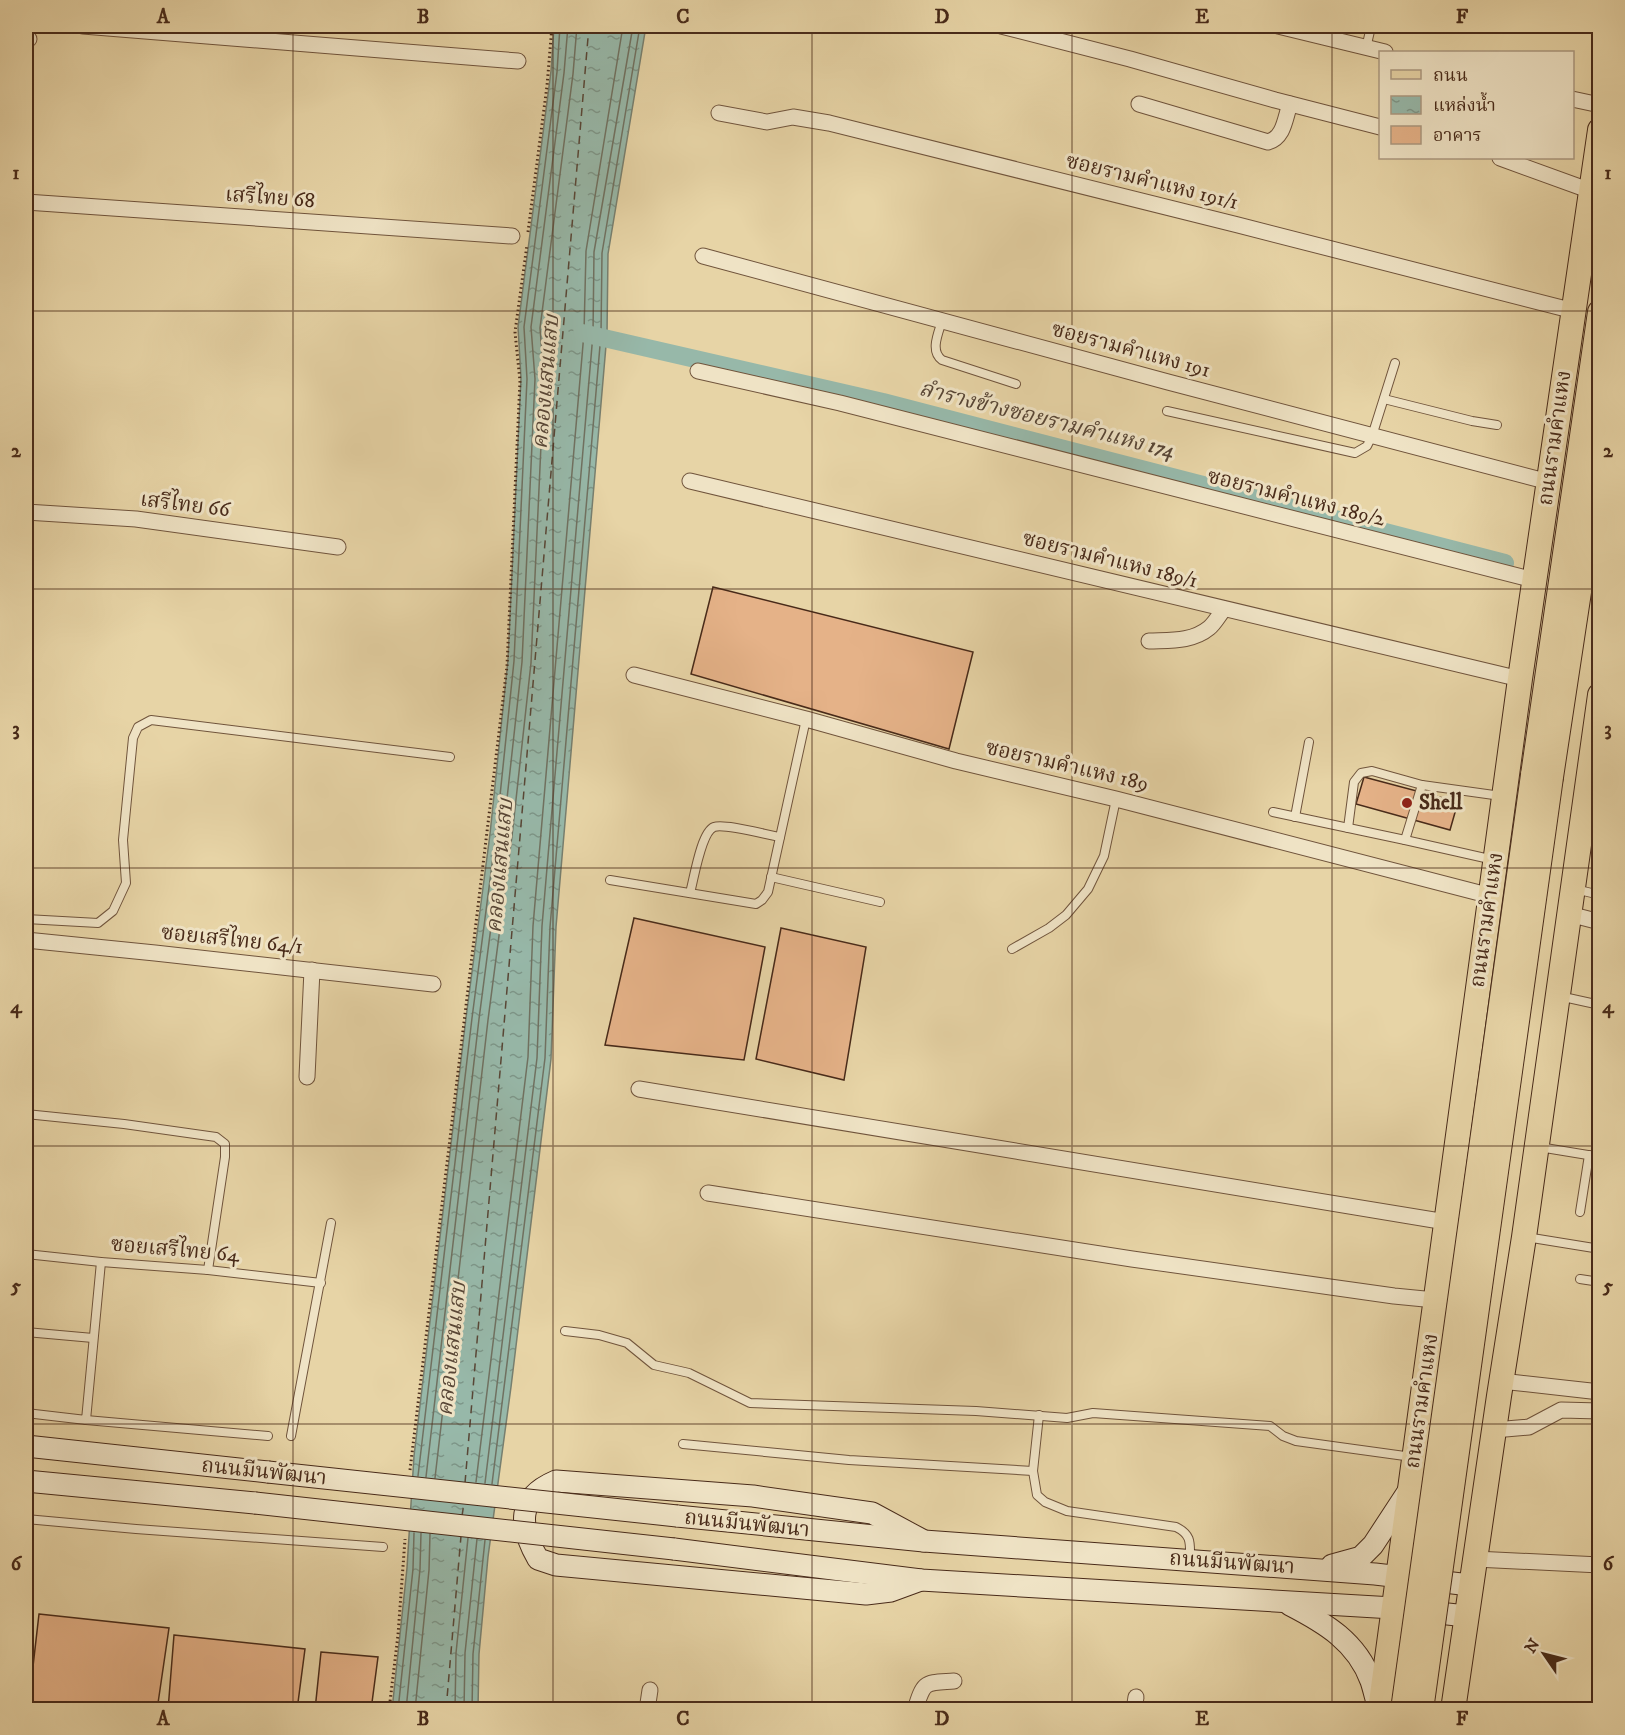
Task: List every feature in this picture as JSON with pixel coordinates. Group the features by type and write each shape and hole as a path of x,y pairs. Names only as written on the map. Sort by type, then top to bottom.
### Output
{"main road":[{"name":"ถนนรามคำแหง","path":"1379,1710 1520,680 1599,130"},
{"name":"ถนนรามคำแหง","path":"1421,1710 1542,776 1599,312"},
{"name":"ถนนรามคำแหง","path":"1403,1710 1542,776 1599,453"},
{"path":"1453,1710 1524,1237 1572,889 1590,825 1589,789 1599,695"},
{"path":"1425,1383 1431,1402 1439,1413 1448,1420 1462,1424 1478,1424 1490,1418 1500,1388"}],"street":[{"path":"83,26 518,61"},
{"path":"1001,26 1379,127"},
{"path":"1278,26 1380,51"},
{"path":"1574,99 1599,105"},
{"path":"1139,104 1268,142 1274,141 1280,135 1290,104"},
{"name":"ซอยรามคำแหง 191/1","path":"719,113 767,122 793,117 829,123 1574,311"},
{"path":"1503,159 1591,191"},
{"name":"เสรีไทย 68","path":"26,202 512,236"},
{"name":"ซอยรามคำแหง 191","path":"703,256 1549,482"},
{"name":"ซอยรามคำแหง 189/2","path":"698,371 840,403 1534,580"},
{"name":"ซอยรามคำแหง 189/1","path":"690,481 1520,680"},
{"name":"เสรีไทย 66","path":"26,512 136,519 338,547"},
{"path":"1149,641 1183,640 1195,636 1210,627 1224,609"},
{"name":"ซอยรามคำแหง 189","path":"634,675 806,719 956,761 1116,799 1491,896"},
{"path":"1569,914 1599,922"},
{"name":"ซอยเสรีไทย 64/1","path":"26,940 155,952 433,984"},
{"path":"307,1077 312,970"},
{"path":"639,1089 1446,1222"},
{"path":"708,1193 1132,1259 1435,1300"},
{"path":"1500,1388 1599,1392"},
{"path":"1494,1430 1529,1427 1561,1410 1599,1411"},
{"name":"ถนนมีนพัฒนา","path":"26,1446 924,1541 1311,1568 1398,1576 1470,1586"},
{"name":"ถนนมีนพัฒนา","path":"26,1481 255,1503 674,1549 921,1580 1394,1608 1466,1616"},
{"path":"921,1580 891,1591 866,1594 556,1565 538,1559 527,1540 524,1522 526,1508 534,1495 543,1486 556,1481 753,1497 872,1512 924,1541"},
{"path":"1311,1568 1361,1557 1373,1545 1410,1490"},
{"path":"1475,1559 1599,1565"},
{"path":"1283,1602 1320,1621 1350,1646 1371,1680 1379,1710"},
{"path":"915,1710 922,1688 928,1683 954,1681"},
{"path":"647,1710 650,1690"}],"lane":[{"path":"1366,48 1373,26"},
{"path":"942,321 934,350 938,357 1016,384"},
{"path":"1167,411 1355,453 1367,446 1372,436 1395,363"},
{"path":"1384,399 1497,425"},
{"path":"610,880 756,904 762,900 768,892 806,719"},
{"path":"26,919 98,923 113,911 126,883 123,840 133,738 138,727 151,720 450,757"},
{"path":"1295,817 1309,742"},
{"path":"1348,828 1354,782 1361,773 1372,771 1422,785 1504,796"},
{"path":"1405,840 1422,785"},
{"path":"1012,949 1066,915 1088,889 1104,856 1116,799"},
{"path":"1273,812 1495,860"},
{"path":"690,893 708,831 715,827 725,826 780,837"},
{"path":"771,877 880,902"},
{"path":"1572,889 1599,895"},
{"path":"1558,995 1599,1005"},
{"path":"26,1114 124,1124 216,1137 225,1144 208,1270"},
{"path":"1536,1147 1599,1157"},
{"path":"1580,1212 1588,1155"},
{"path":"291,1436 331,1223"},
{"path":"1524,1237 1599,1249"},
{"name":"ซอยเสรีไทย 64","path":"26,1254 208,1270 321,1283"},
{"path":"86,1420 101,1262"},
{"path":"1580,1279 1599,1282"},
{"path":"565,1330 627,1342 654,1365 689,1373 750,1403 976,1411 1067,1418 1093,1413 1270,1426 1283,1436 1296,1441 1415,1457"},
{"path":"26,1332 93,1338"},
{"path":"26,1413 268,1436"},
{"path":"1039,1415 1033,1471 1037,1495 1045,1502 1067,1511 1176,1527 1185,1532 1190,1540 1190,1560"},
{"path":"683,1444 849,1460 1033,1471"},
{"path":"26,1519 383,1546"}],"path":[{"path":"409,1480 507,666 520,381 515,332 548,86 552,26"},
{"path":"389,1710 398,1635 405,1538"}],"water":[{"name":"คลองแสนแสบ","path":"554,26 646,26 608,254 607,334 556,927 551,1059 488,1557 479,1654 478,1709 392,1710 407,1568 414,1456 490,834 508,660 521,378 518,327 551,71"}],"building":[{"path":"713,587 973,652 949,749 691,674"},
{"name":"Shell","path":"1364,777 1458,802 1450,830 1356,804"},
{"path":"634,918 765,947 744,1060 605,1045"},
{"path":"781,928 866,947 844,1080 756,1059"},
{"path":"39,1614 169,1628 157,1710 28,1710"},
{"path":"174,1635 305,1649 297,1710 168,1710"},
{"path":"321,1652 378,1657 371,1710 315,1710"}],"waterway":[{"name":"ลำรางข้างซอยรามคำแหง 174","path":"582,333 883,402 1505,563"}],"ferry route":[{"path":"465,1483 589,26"},
{"path":"462,1516 464,1503"},
{"path":"446,1710 461,1536"}],"place":[{"name":"Shell","path":"1407,803"}]}
